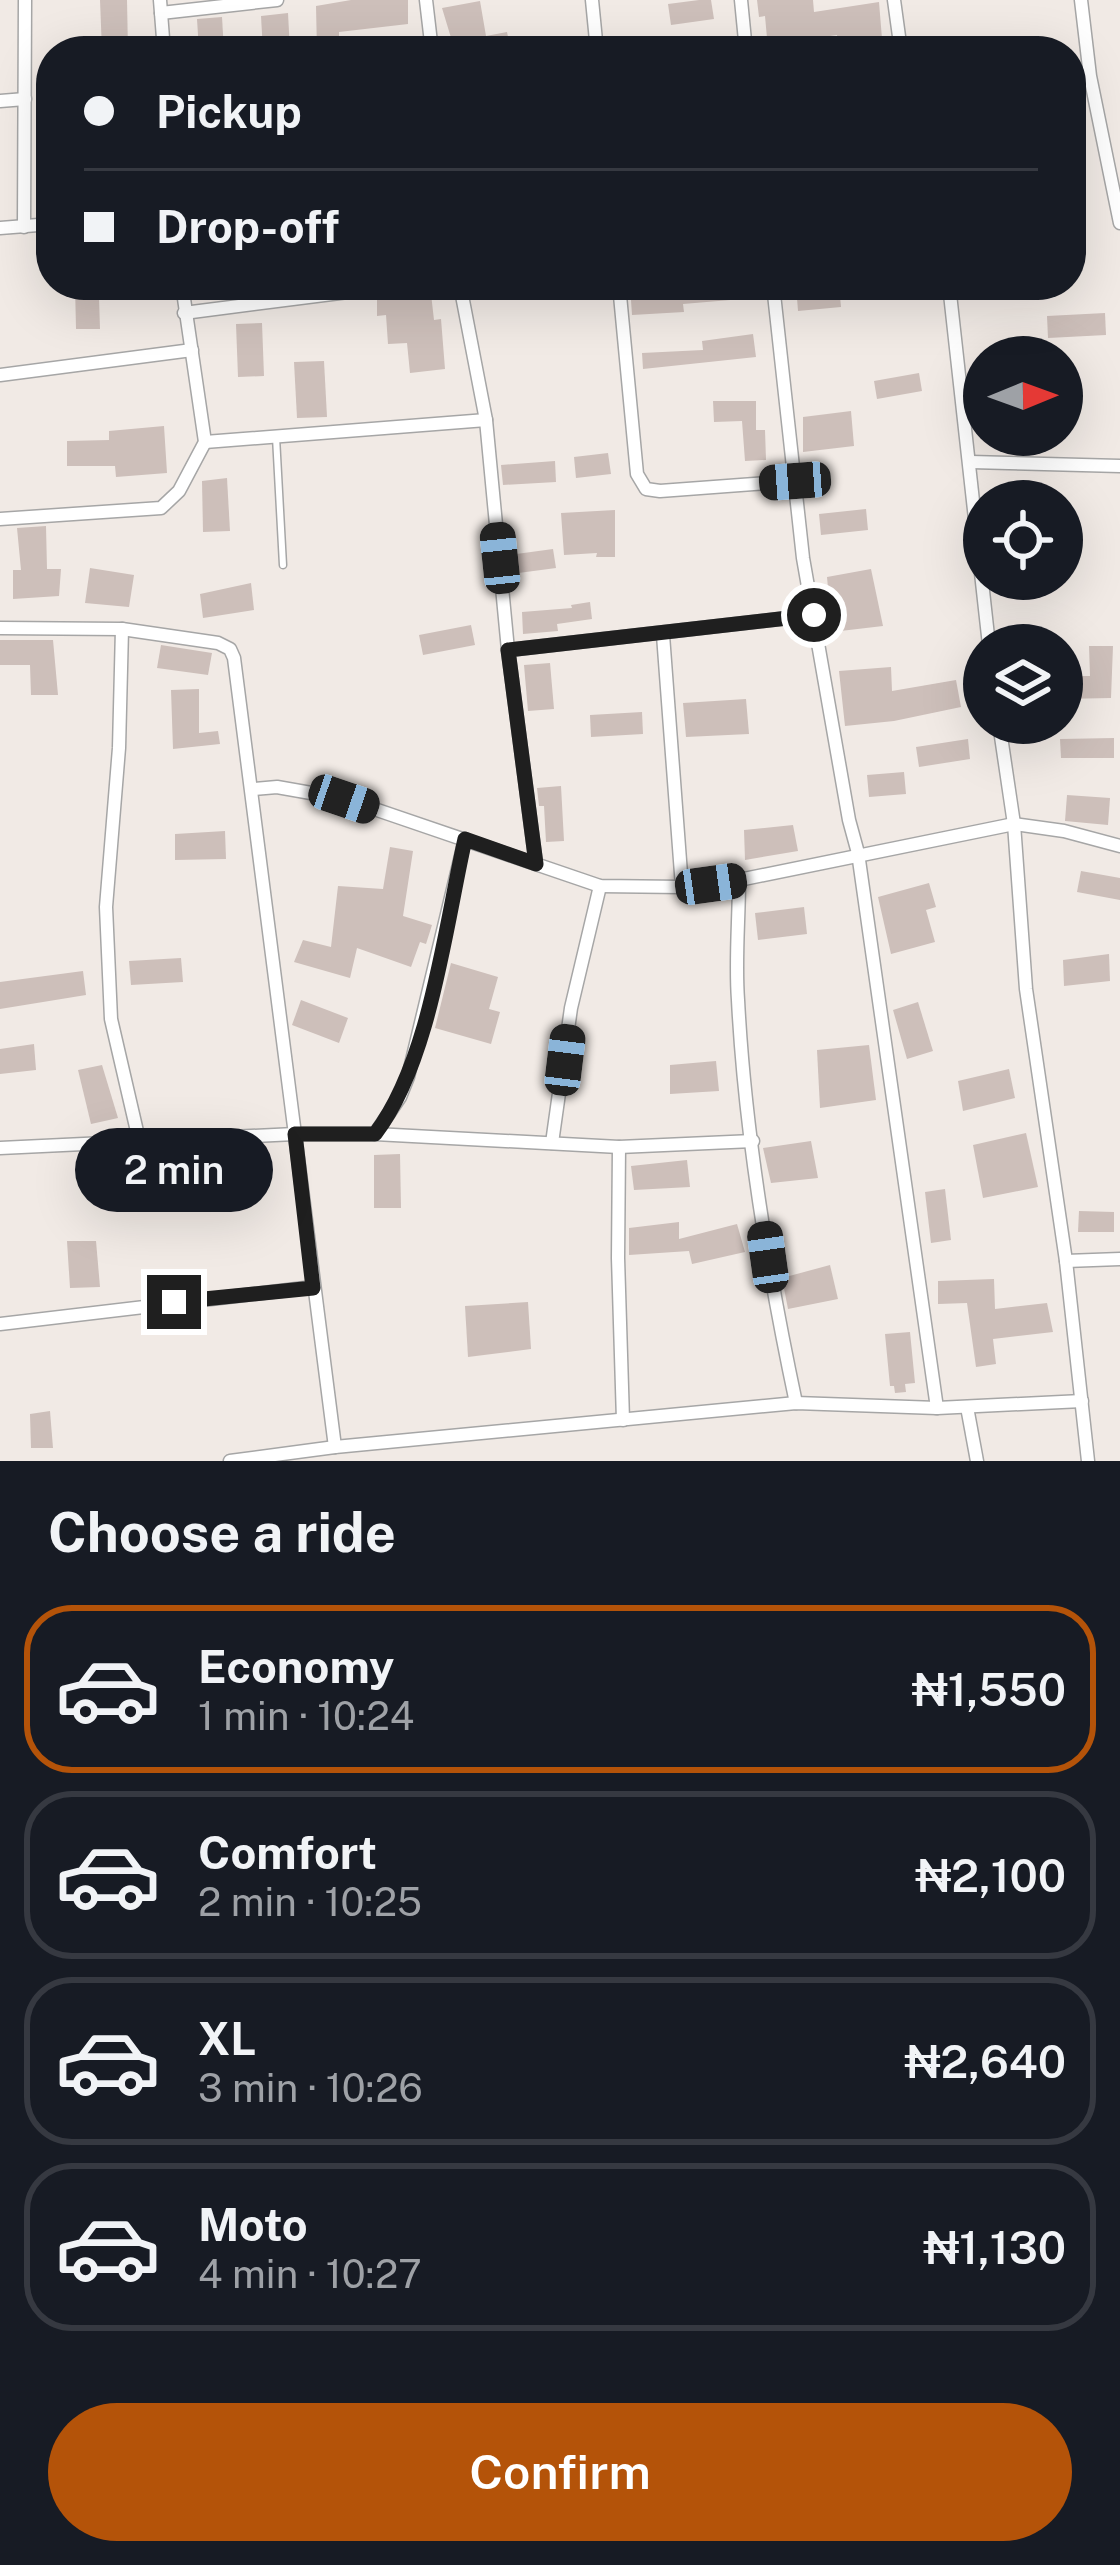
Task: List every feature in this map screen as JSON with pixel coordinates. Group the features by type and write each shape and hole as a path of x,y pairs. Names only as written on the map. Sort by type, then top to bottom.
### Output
{"street":[{"path":"24,227 25,0"},
{"path":"161,7 277,0"},
{"path":"426,0 430,36"},
{"path":"592,0 596,36"},
{"path":"741,0 745,36"},
{"path":"894,0 900,36"},
{"path":"1081,0 1085,36"},
{"path":"1086,42 1120,223"},
{"path":"0,101 25,99"},
{"path":"0,228 36,226"},
{"path":"0,519 161,508 179,490 205,442 183,300"},
{"path":"184,313 286,300"},
{"path":"463,300 486,420 508,650 536,864"},
{"path":"620,300 637,474 646,489 795,481"},
{"path":"775,300 814,615 858,853 937,1408"},
{"path":"951,300 987,624"},
{"path":"0,375 192,350"},
{"path":"205,442 486,420"},
{"path":"971,462 1120,466"},
{"path":"508,650 814,615"},
{"path":"0,628 122,629 218,643 230,649 254,789 335,1447"},
{"path":"122,629 119,748 106,907 111,1019 139,1140"},
{"path":"663,635 682,887"},
{"path":"1002,744 1014,824 1026,989 1066,1261 1088,1461"},
{"path":"254,789 277,787 344,799 600,886 682,887 739,880 1014,824 1120,846"},
{"path":"375,1134 408,1077 465,839"},
{"path":"739,880 737,998 773,1295 796,1403"},
{"path":"552,1143 571,1008 600,886"},
{"path":"0,1148 295,1134 619,1147 753,1141"},
{"path":"619,1147 623,1420"},
{"path":"1066,1261 1120,1258"},
{"path":"0,1324 313,1288"},
{"path":"230,1461 796,1403 937,1408 1082,1401"},
{"path":"967,1407 977,1461"}],"lane":[{"path":"276,436 283,565"}],"building":[{"path":"100,0 127,0 128,36 101,36"},
{"path":"351,0 408,0 408,24 317,36 316,6"},
{"path":"711,0 714,19 671,25 668,4"},
{"path":"757,0 813,0 814,12 879,2 882,36 767,36 765,16 759,17"},
{"path":"480,1 486,36 450,36 442,8"},
{"path":"288,13 289,36 262,36 261,16"},
{"path":"222,17 223,36 198,36 197,19"},
{"path":"75,300 99,300 100,329 76,329"},
{"path":"377,300 432,300 434,320 441,319 445,369 410,373 407,343 388,344 386,315 377,316"},
{"path":"631,300 730,300 683,304 684,312 632,315"},
{"path":"797,300 840,300 841,307 798,311"},
{"path":"1105,313 1106,335 1048,336 1047,316"},
{"path":"262,323 264,376 238,377 236,324"},
{"path":"753,334 756,357 643,369 642,353 703,350 702,341"},
{"path":"324,361 327,417 297,418 294,362"},
{"path":"919,373 922,391 877,399 874,381"},
{"path":"713,401 756,401 756,430 765,430 766,460 745,461 742,421 714,422"},
{"path":"851,411 854,446 803,452 803,417"},
{"path":"164,426 167,473 116,477 115,466 67,466 67,441 109,440 109,431"},
{"path":"608,453 611,474 576,478 574,457"},
{"path":"555,461 556,482 503,485 501,465"},
{"path":"227,478 230,531 203,532 202,481"},
{"path":"866,509 868,530 821,535 819,514"},
{"path":"615,510 615,557 564,555 561,513"},
{"path":"46,526 47,569 61,569 59,596 13,599 13,570 21,570 17,528"},
{"path":"553,549 556,568 511,574 509,555"},
{"path":"90,568 134,575 129,607 85,603"},
{"path":"871,569 883,626 832,632 827,577"},
{"path":"251,583 254,610 203,618 200,594"},
{"path":"590,602 592,619 557,624 558,631 523,634 522,612"},
{"path":"471,625 475,645 423,655 419,635"},
{"path":"0,640 53,640 58,695 31,695 30,665 0,665"},
{"path":"161,645 212,653 208,675 157,668"},
{"path":"1089,646 1113,646 1111,698 1083,699 1083,676 1090,676"},
{"path":"550,663 554,709 528,711 524,665"},
{"path":"891,667 892,691 956,680 961,707 845,726 839,671"},
{"path":"199,689 199,733 218,731 220,744 173,749 171,690"},
{"path":"746,699 749,734 686,737 683,703"},
{"path":"642,712 643,734 591,737 590,715"},
{"path":"1114,738 1114,758 1061,758 1060,744 1083,744 1083,739"},
{"path":"963,740 968,744 970,759 919,767 916,747"},
{"path":"904,772 906,794 869,797 867,775"},
{"path":"561,786 564,841 546,842 544,806 539,806 537,788"},
{"path":"1067,795 1110,798 1108,825 1065,821"},
{"path":"793,825 798,851 745,860 744,830"},
{"path":"225,831 226,859 175,860 175,834"},
{"path":"390,847 413,851 403,916 432,925 411,967 357,948 350,978 294,962 303,940 331,947 338,886 383,889"},
{"path":"1081,871 1120,878 1120,900 1077,892"},
{"path":"929,883 936,907 926,910 935,942 891,954 878,897"},
{"path":"804,907 807,934 758,940 755,913"},
{"path":"1109,954 1110,981 1064,986 1063,960"},
{"path":"181,958 183,982 131,985 129,961"},
{"path":"451,963 498,977 489,1009 500,1012 491,1044 435,1028"},
{"path":"83,971 86,995 0,1009 0,982"},
{"path":"301,1000 348,1018 339,1043 292,1025"},
{"path":"918,1002 933,1051 907,1059 893,1010"},
{"path":"34,1044 36,1070 0,1074 0,1049"},
{"path":"869,1045 876,1100 820,1108 817,1050"},
{"path":"716,1061 719,1091 670,1094 670,1065"},
{"path":"102,1065 118,1118 91,1124 78,1070"},
{"path":"1009,1069 1015,1098 963,1111 958,1081"},
{"path":"1026,1133 1038,1187 983,1198 973,1145"},
{"path":"811,1141 818,1178 771,1183 763,1148"},
{"path":"400,1154 401,1208 374,1208 374,1155"},
{"path":"687,1160 690,1187 634,1190 631,1166"},
{"path":"228,1166 230,1191 200,1193 198,1168"},
{"path":"945,1189 951,1240 931,1243 925,1192"},
{"path":"1079,1211 1114,1212 1114,1232 1078,1232"},
{"path":"679,1222 679,1239 737,1224 745,1252 692,1264 689,1251 629,1255 629,1228"},
{"path":"67,1241 96,1241 100,1287 70,1288"},
{"path":"830,1265 838,1299 788,1309 782,1278"},
{"path":"994,1279 995,1309 1047,1303 1053,1332 993,1339 996,1364 976,1367 967,1303 938,1304 938,1281"},
{"path":"528,1302 531,1349 468,1357 465,1306"},
{"path":"910,1332 915,1383 905,1384 906,1392 895,1393 890,1386 885,1334"},
{"path":"50,1411 53,1448 31,1448 30,1414"}],"route":[{"path":"174,1302 313,1288 295,1134 375,1134 400,1097 426,1011 465,839 536,864 508,650 814,615"}]}
